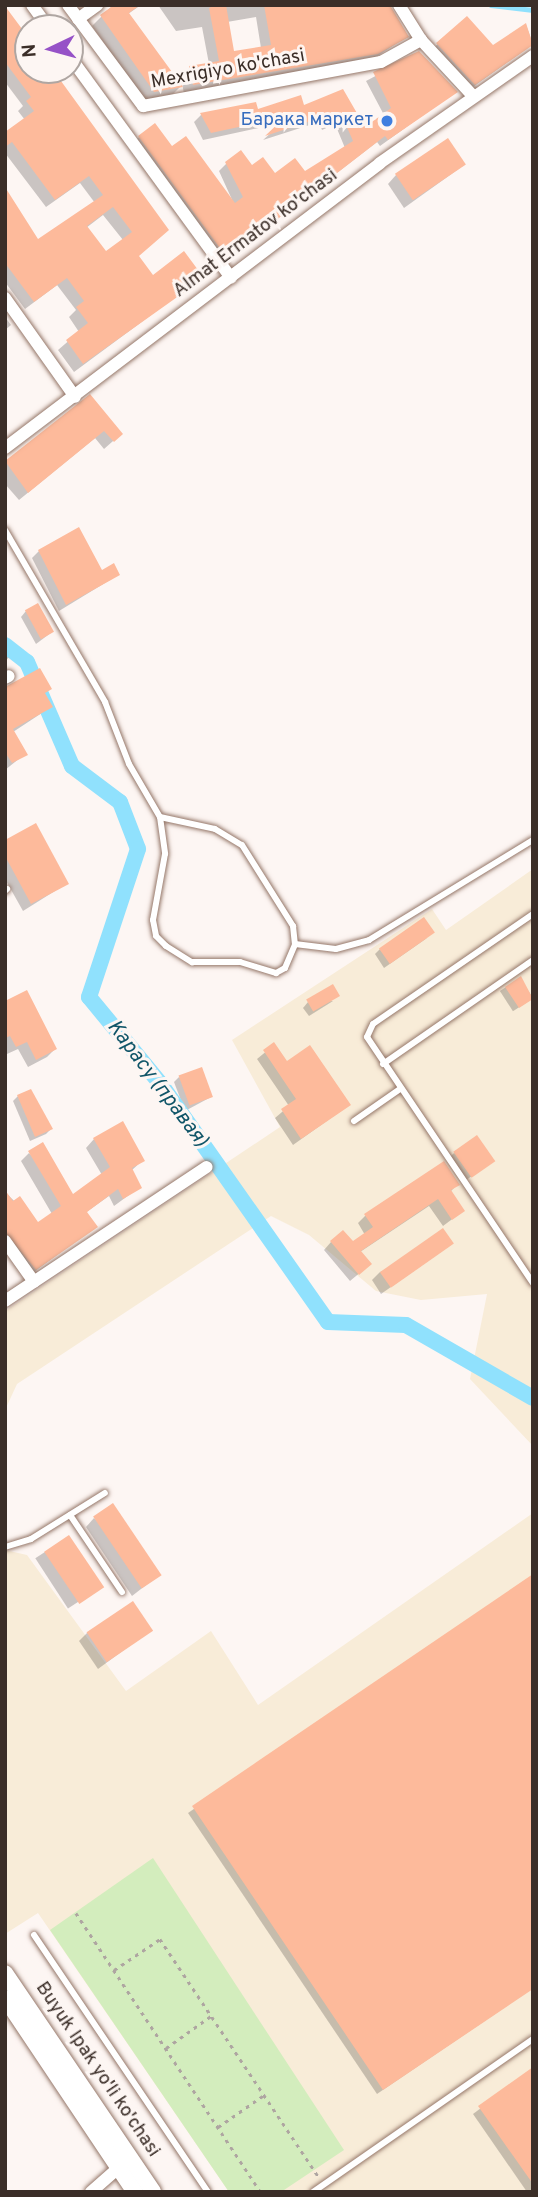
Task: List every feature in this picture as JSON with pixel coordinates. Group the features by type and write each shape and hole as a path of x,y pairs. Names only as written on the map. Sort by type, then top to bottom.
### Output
{"street":[{"path":"399,5 421,40 473,96"},
{"name":"Mexrigiyo ko'chasi","path":"84,27 143,106 381,62 421,40"},
{"name":"Almat Ermatov ko'chasi","path":"5,448 473,96 533,56"},
{"path":"84,76 231,278"},
{"path":"5,298 75,397"},
{"path":"5,1301 207,1167"},
{"path":"5,1241 34,1282"},
{"name":"Buyuk Ipak yo'li ko'chasi","path":"5,1972 125,2162 135,2192"},
{"name":"Buyuk Ipak yo'li ko'chasi","path":"5,1998 125,2162 153,2192"},
{"path":"91,2192 125,2162"}],"lane":[{"path":"5,530 105,702 128,764 160,817 166,853 153,920 156,936 166,946 192,961 240,962 276,973 285,968 295,944 293,926 242,845 215,830 160,817"},
{"path":"295,944 336,949 369,940 533,840"},
{"path":"533,914 368,1029 369,1044 533,1283"},
{"path":"383,1064 533,960"},
{"path":"354,1121 400,1089"},
{"path":"5,1547 20,1545 105,1493"},
{"path":"71,1515 122,1592"},
{"path":"34,1935 208,2192"},
{"path":"313,2192 533,2039"}],"path":[{"path":"76,1913 261,2192"},
{"path":"114,1970 160,1939 324,2184"},
{"path":"166,2048 211,2016"},
{"path":"218,2126 264,2095"}],"shaded area":[{"path":"533,869 533,1446 470,1379 487,1294 421,1300 376,1291 309,1235 271,1216 17,1384 5,1410 5,1311 280,1127 232,1040 432,909 446,930"},
{"path":"533,1513 533,2192 229,2192 38,1913 5,1934 5,1550 27,1555 126,1691 211,1631 258,1705"}],"green space":[{"path":"153,1858 344,2150 281,2192 229,2192 50,1930"}],"building":[{"path":"114,5 140,5 129,13 183,87 154,92 100,15"},
{"path":"226,5 234,51 271,45 264,5 390,5 409,37 378,54 193,85 189,66 219,61 209,8"},
{"path":"5,6 14,18 14,74 5,62"},
{"path":"467,16 493,45 526,23 533,45 475,85 436,43"},
{"path":"419,51 458,92 388,140 385,136 227,258 138,136 155,123 172,146 186,136 235,203 243,197 225,162 241,150 252,165 263,157 275,173 295,158 305,171 353,141 343,118 329,123 326,116 265,136 285,117 211,133 200,113 256,102 258,109 301,95 304,105 343,89 365,127 391,108 373,72"},
{"path":"21,84 63,84 169,230 139,256 153,275 184,251 204,278 83,364 66,340 88,323 76,307 84,301 67,278 34,302 5,263 5,187 38,239 103,195 89,176 55,200 12,142 5,147 5,132 34,111 26,101 31,97","holes":["113,207 132,232 106,251 87,226"]},
{"path":"448,138 466,165 413,200 395,174"},
{"path":"90,394 123,434 114,442 104,431 28,493 5,461"},
{"path":"79,527 102,570 114,563 120,575 66,605 38,550"},
{"path":"38,603 54,632 41,639 25,610"},
{"path":"40,668 52,689 45,693 53,707 13,729 28,755 12,763 5,752 5,687"},
{"path":"36,823 69,884 31,904 5,856 5,840"},
{"path":"424,917 435,933 390,964 379,949"},
{"path":"521,976 533,999 519,1008 505,987"},
{"path":"333,984 340,996 313,1012 306,1000"},
{"path":"27,990 57,1049 36,1060 27,1042 16,1047 10,1036 5,1038 5,1001"},
{"path":"274,1042 287,1061 310,1045 351,1105 301,1139 281,1109 296,1099 263,1050"},
{"path":"202,1067 213,1097 189,1106 179,1076"},
{"path":"31,1089 53,1129 35,1137 17,1095"},
{"path":"123,1121 145,1161 132,1168 142,1188 123,1199 118,1189 87,1212 98,1227 36,1270 5,1232 5,1190 13,1201 20,1196 38,1222 61,1206 28,1151 43,1142 73,1194 110,1167 93,1138"},
{"path":"477,1135 495,1161 472,1178 453,1152"},
{"path":"444,1161 460,1185 451,1190 465,1211 452,1220 438,1199 361,1251 372,1264 359,1275 330,1241 343,1230 353,1241 373,1227 364,1214"},
{"path":"443,1228 454,1244 391,1288 380,1272"},
{"path":"113,1503 162,1575 142,1589 93,1516"},
{"path":"69,1535 104,1587 79,1604 44,1552"},
{"path":"533,1574 533,1989 383,2090 192,1806"},
{"path":"133,1601 153,1631 107,1662 87,1632"},
{"path":"533,2067 533,2184 478,2106"}],"waterway":[{"path":"491,5 533,10"},
{"name":"Карасу (правая)","path":"5,645 27,662 72,766 120,802 138,849 89,997 160,1083 328,1322 406,1325 533,1398"}],"place":[{"name":"Барака маркет","path":"387,121"}]}
